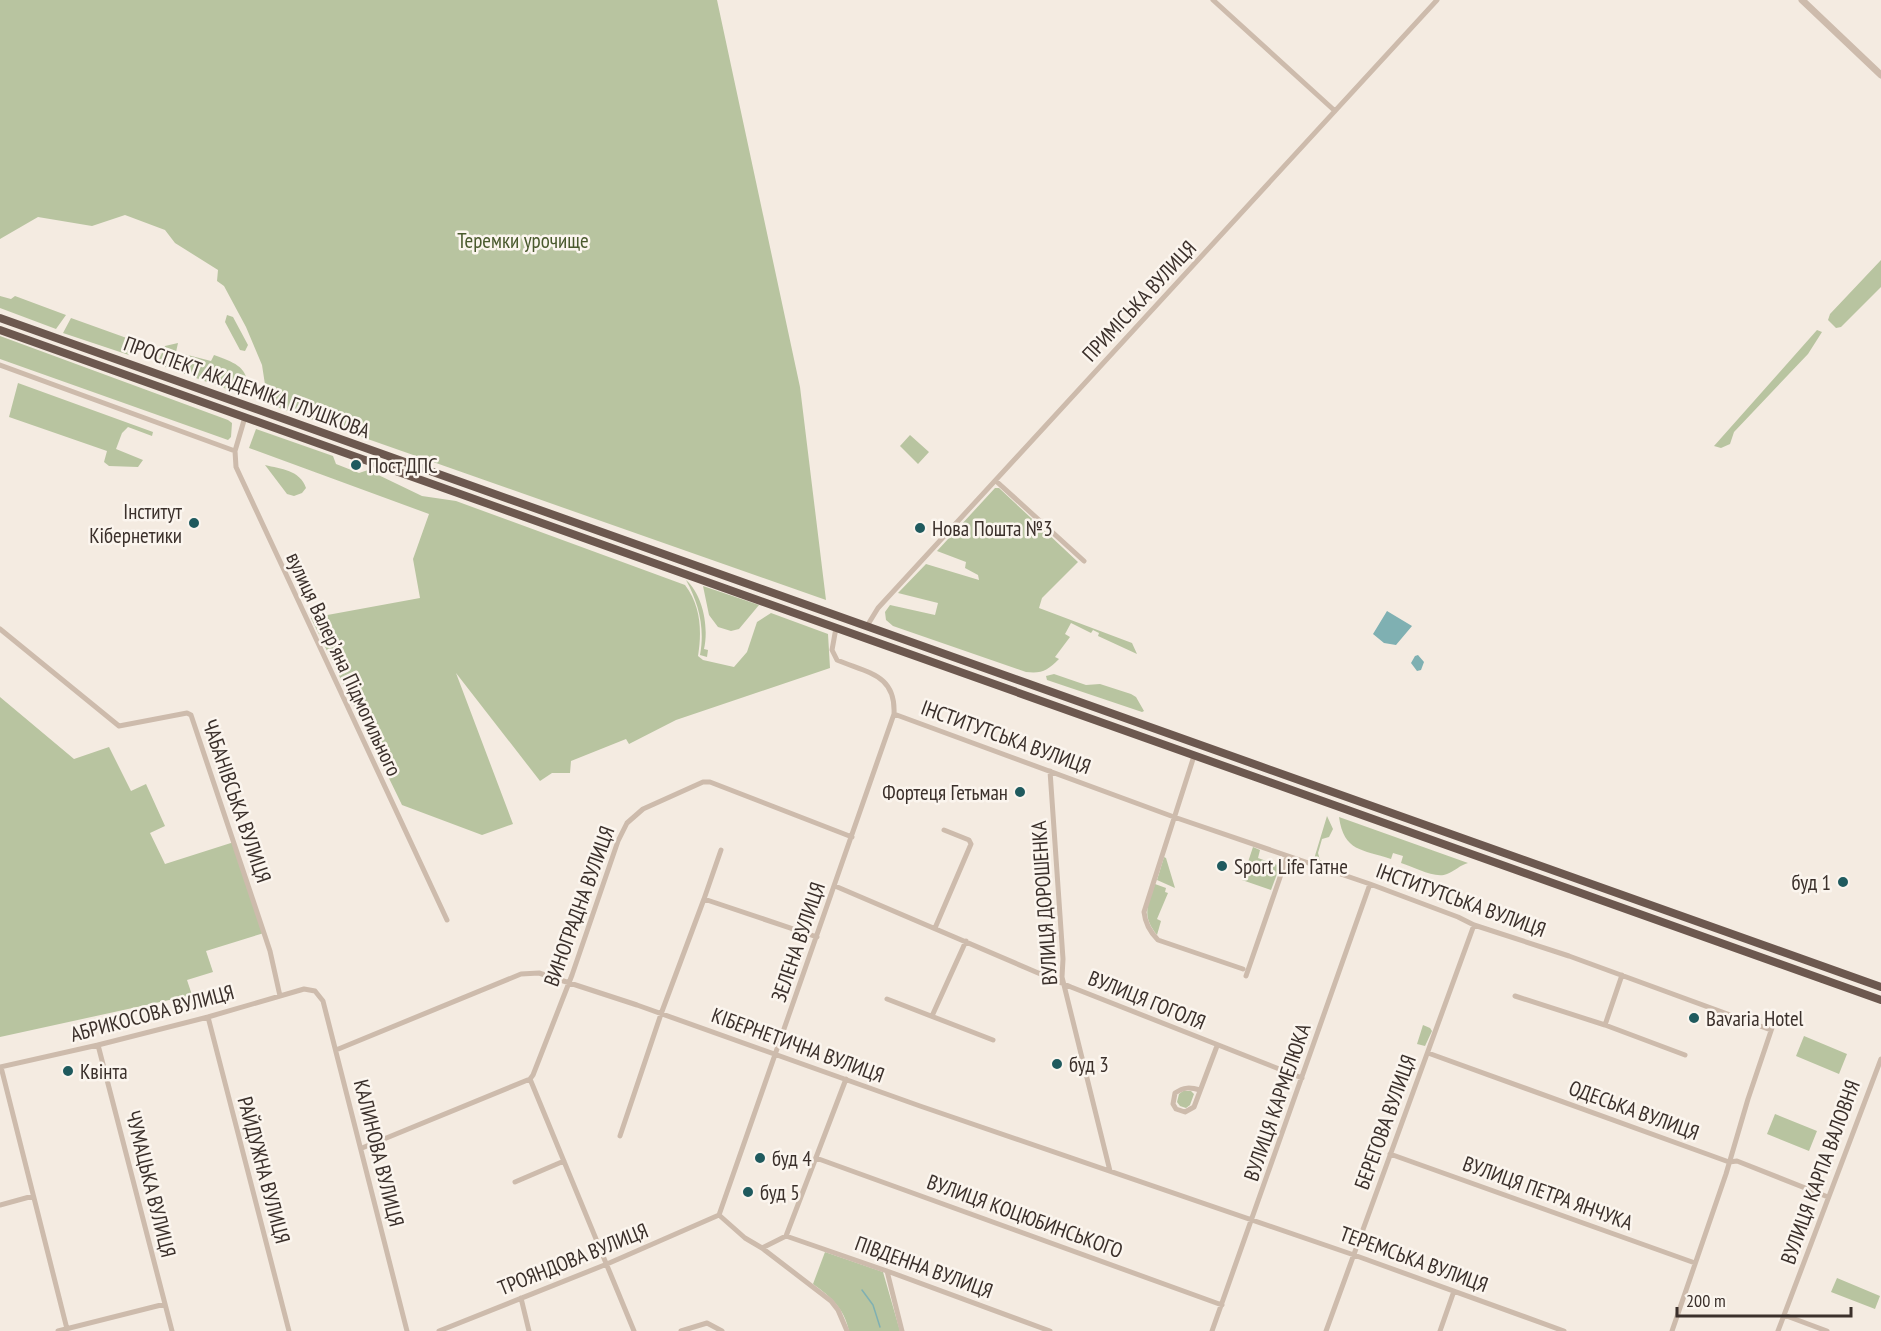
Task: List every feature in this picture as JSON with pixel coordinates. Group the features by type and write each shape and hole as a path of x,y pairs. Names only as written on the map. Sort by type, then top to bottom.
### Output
{"highway":[{"name":"ПРОСПЕКТ АКАДЕМІКА ГЛУШКОВА","path":"0,318 1881,987"},
{"name":"ПРОСПЕКТ АКАДЕМІКА ГЛУШКОВА","path":"0,330 1881,999"}],"street":[{"path":"1213,0 1335,111"},
{"name":"ПРИМІСЬКА ВУЛИЦЯ","path":"867,626 878,608 1437,0"},
{"path":"1802,0 1881,75"},
{"path":"0,365 235,451"},
{"name":"вулиця Валерʼяна Підмогильного","path":"244,417 235,451 236,468 447,920"},
{"path":"996,481 1084,561"},
{"path":"836,628 832,650 837,660 886,682 894,696 894,714"},
{"name":"ЧАБАНІВСЬКА ВУЛИЦЯ","path":"0,629 119,726 187,713 191,715 270,951 280,996"},
{"name":"ІНСТИТУТСЬКА ВУЛИЦЯ","path":"894,714 1174,817 1370,884 1474,925 1623,975 1772,1030"},
{"name":"ЗЕЛЕНА ВУЛИЦЯ","path":"719,1215 894,714"},
{"path":"1194,756 1144,912 1144,919 1158,940 1243,969"},
{"name":"ВУЛИЦЯ ДОРОШЕНКА","path":"1050,771 1063,983 1110,1171"},
{"name":"ВИНОГРАДНА ВУЛИЦЯ","path":"530,1079 569,983 618,841 627,823 643,809 703,782 710,782 852,837"},
{"path":"935,928 971,844 969,840 944,830"},
{"path":"620,1136 661,1014 721,850"},
{"path":"1246,976 1287,857"},
{"name":"ВУЛИЦЯ КАРМЕЛЮКА","path":"1212,1331 1370,884"},
{"name":"ВУЛИЦЯ ГОГОЛЯ","path":"835,886 1063,983 1302,1078"},
{"path":"704,898 817,937"},
{"name":"БЕРЕГОВА ВУЛИЦЯ","path":"1326,1331 1474,925"},
{"path":"932,1017 966,941"},
{"name":"КІБЕРНЕТИЧНА ВУЛИЦЯ","path":"336,1050 521,974 538,973 776,1053 1252,1220"},
{"path":"1605,1025 1623,975"},
{"name":"АБРИКОСОВА ВУЛИЦЯ","path":"0,1067 98,1045 311,989"},
{"name":"КАЛИНОВА ВУЛИЦЯ","path":"311,989 323,1001 407,1331"},
{"path":"1515,996 1685,1054"},
{"path":"887,999 993,1040"},
{"name":"РАЙДУЖНА ВУЛИЦЯ","path":"208,1017 289,1331"},
{"path":"1672,1331 1775,1019"},
{"name":"ЧУМАЦЬКА ВУЛИЦЯ","path":"98,1045 172,1331"},
{"name":"ВУЛИЦЯ ГОГОЛЯ","path":"1200,1090 1191,1087 1175,1093 1173,1104 1176,1109 1185,1112 1194,1107 1217,1046"},
{"name":"ОДЕСЬКА ВУЛИЦЯ","path":"1428,1053 1729,1162 1737,1161 1828,1197"},
{"name":"ВУЛИЦЯ КАРПА ВАЛОВНЯ","path":"1778,1331 1881,1059"},
{"path":"0,1067 68,1329"},
{"path":"362,1148 530,1079 634,1331"},
{"path":"762,1248 786,1236 846,1079"},
{"name":"ВУЛИЦЯ ПЕТРА ЯНЧУКА","path":"1390,1154 1695,1263"},
{"name":"ВУЛИЦЯ КОЦЮБИНСЬКОГО","path":"816,1158 1222,1305"},
{"path":"515,1182 564,1161"},
{"path":"0,1205 33,1196"},
{"path":"719,1215 729,1226 762,1248 831,1301 838,1310 847,1331"},
{"name":"ТРОЯНДОВА ВУЛИЦЯ","path":"439,1331 607,1264 719,1215"},
{"name":"ТЕРЕМСЬКА ВУЛИЦЯ","path":"1252,1220 1564,1331"},
{"name":"ПІВДЕННА ВУЛИЦЯ","path":"786,1236 1050,1331"},
{"path":"887,1271 903,1331"},
{"path":"1440,1331 1454,1291"},
{"path":"521,1298 529,1331"},
{"path":"58,1331 165,1304"},
{"path":"1784,1315 1827,1331"},
{"path":"681,1331 707,1323 722,1331"}],"green space":[{"name":"Теремки урочище","path":"0,0 717,0 800,387 826,600 268,404 262,365 246,327 224,286 217,281 218,270 175,243 165,230 125,215 92,226 38,217 0,239"},
{"path":"1881,260 1881,287 1841,327 1836,328 1828,320 1830,314"},
{"path":"0,296 11,299 15,296 66,315 56,329 0,308"},
{"path":"227,315 233,317 248,345 245,351 240,350 225,322"},
{"path":"71,318 135,341 129,355 63,333"},
{"path":"1817,330 1822,332 1808,354 1734,432 1730,444 1721,448 1714,446"},
{"path":"0,336 228,420 232,423 231,437 228,440 0,359"},
{"path":"178,343 176,352 211,361 214,355 235,364 247,379 246,396 157,364 165,346"},
{"path":"18,383 153,432 152,436 128,427 122,433 116,449 143,460 138,467 109,466 104,462 107,451 9,417"},
{"path":"256,429 333,456 336,464 359,473 368,470 422,496 456,501 685,585 697,610 700,628 698,656 703,660 734,667 747,652 757,622 771,613 828,634 830,668 676,720 629,744 626,739 571,761 570,773 552,773 540,781 456,673 513,824 482,835 402,805 311,618 420,598 413,559 429,514 249,448"},
{"path":"910,435 929,452 918,464 900,446"},
{"path":"265,465 295,474 306,488 302,493 294,496 287,494"},
{"path":"995,488 999,488 1078,562 1042,598 1039,608 1132,643 1137,654 1098,636 1099,633 1093,630 1091,633 1071,623 1065,634 1070,637 1055,657 1059,659 1044,670 1026,672 893,626 886,620 885,612 890,605 935,615 938,603 898,593 926,564 979,580 978,575 965,568 966,562 937,551"},
{"path":"686,580 697,594 703,612 706,631 704,649 708,650 707,657 700,655 702,635 700,616"},
{"path":"703,586 759,605 739,629 731,631 718,627 709,615"},
{"path":"1054,674 1086,685 1100,684 1131,694 1136,697 1144,711 1047,680 1046,676"},
{"path":"0,697 74,759 109,747 131,791 146,784 165,826 150,833 165,864 234,842 264,933 206,951 213,972 187,980 192,995 0,1037"},
{"path":"1327,816 1333,829 1329,837 1322,839 1318,853 1320,860 1333,867 1314,859"},
{"path":"1339,817 1468,863 1447,874 1437,875 1401,863 1403,856 1393,853 1391,859 1363,851 1345,837"},
{"path":"1253,847 1260,850 1258,858 1280,866 1271,890 1242,880"},
{"path":"1164,857 1166,858 1175,888 1157,880"},
{"path":"1155,884 1166,888 1165,892 1168,893 1157,919 1161,921 1157,935 1147,916"},
{"path":"1423,1025 1432,1031 1425,1046 1417,1044"},
{"path":"1804,1036 1847,1054 1839,1074 1796,1056"},
{"path":"1183,1091 1191,1091 1194,1094 1190,1105 1186,1108 1177,1102 1179,1094"},
{"path":"1775,1114 1817,1131 1809,1151 1767,1134"},
{"path":"825,1252 883,1272 900,1331 849,1331 844,1316 836,1304 813,1284"},
{"path":"1837,1278 1880,1296 1875,1309 1831,1292"}],"water":[{"path":"1387,611 1412,626 1396,645 1384,643 1373,634"},
{"path":"1418,655 1424,662 1421,670 1417,671 1411,663"}],"waterway":[{"path":"862,1290 873,1305 880,1327"}],"place":[{"name":"Пост ДПС","path":"356,465"},
{"name":"Інститут Кібернетики","path":"194,523"},
{"name":"Нова Пошта №3","path":"920,528"},
{"name":"Фортеця Гетьман","path":"1020,792"},
{"name":"Sport Life Гатне","path":"1222,866"},
{"name":"буд 1","path":"1843,882"},
{"name":"Bavaria Hotel","path":"1694,1018"},
{"name":"буд 3","path":"1057,1064"},
{"name":"Квінта","path":"68,1071"},
{"name":"буд 4","path":"760,1158"},
{"name":"буд 5","path":"748,1192"}]}
